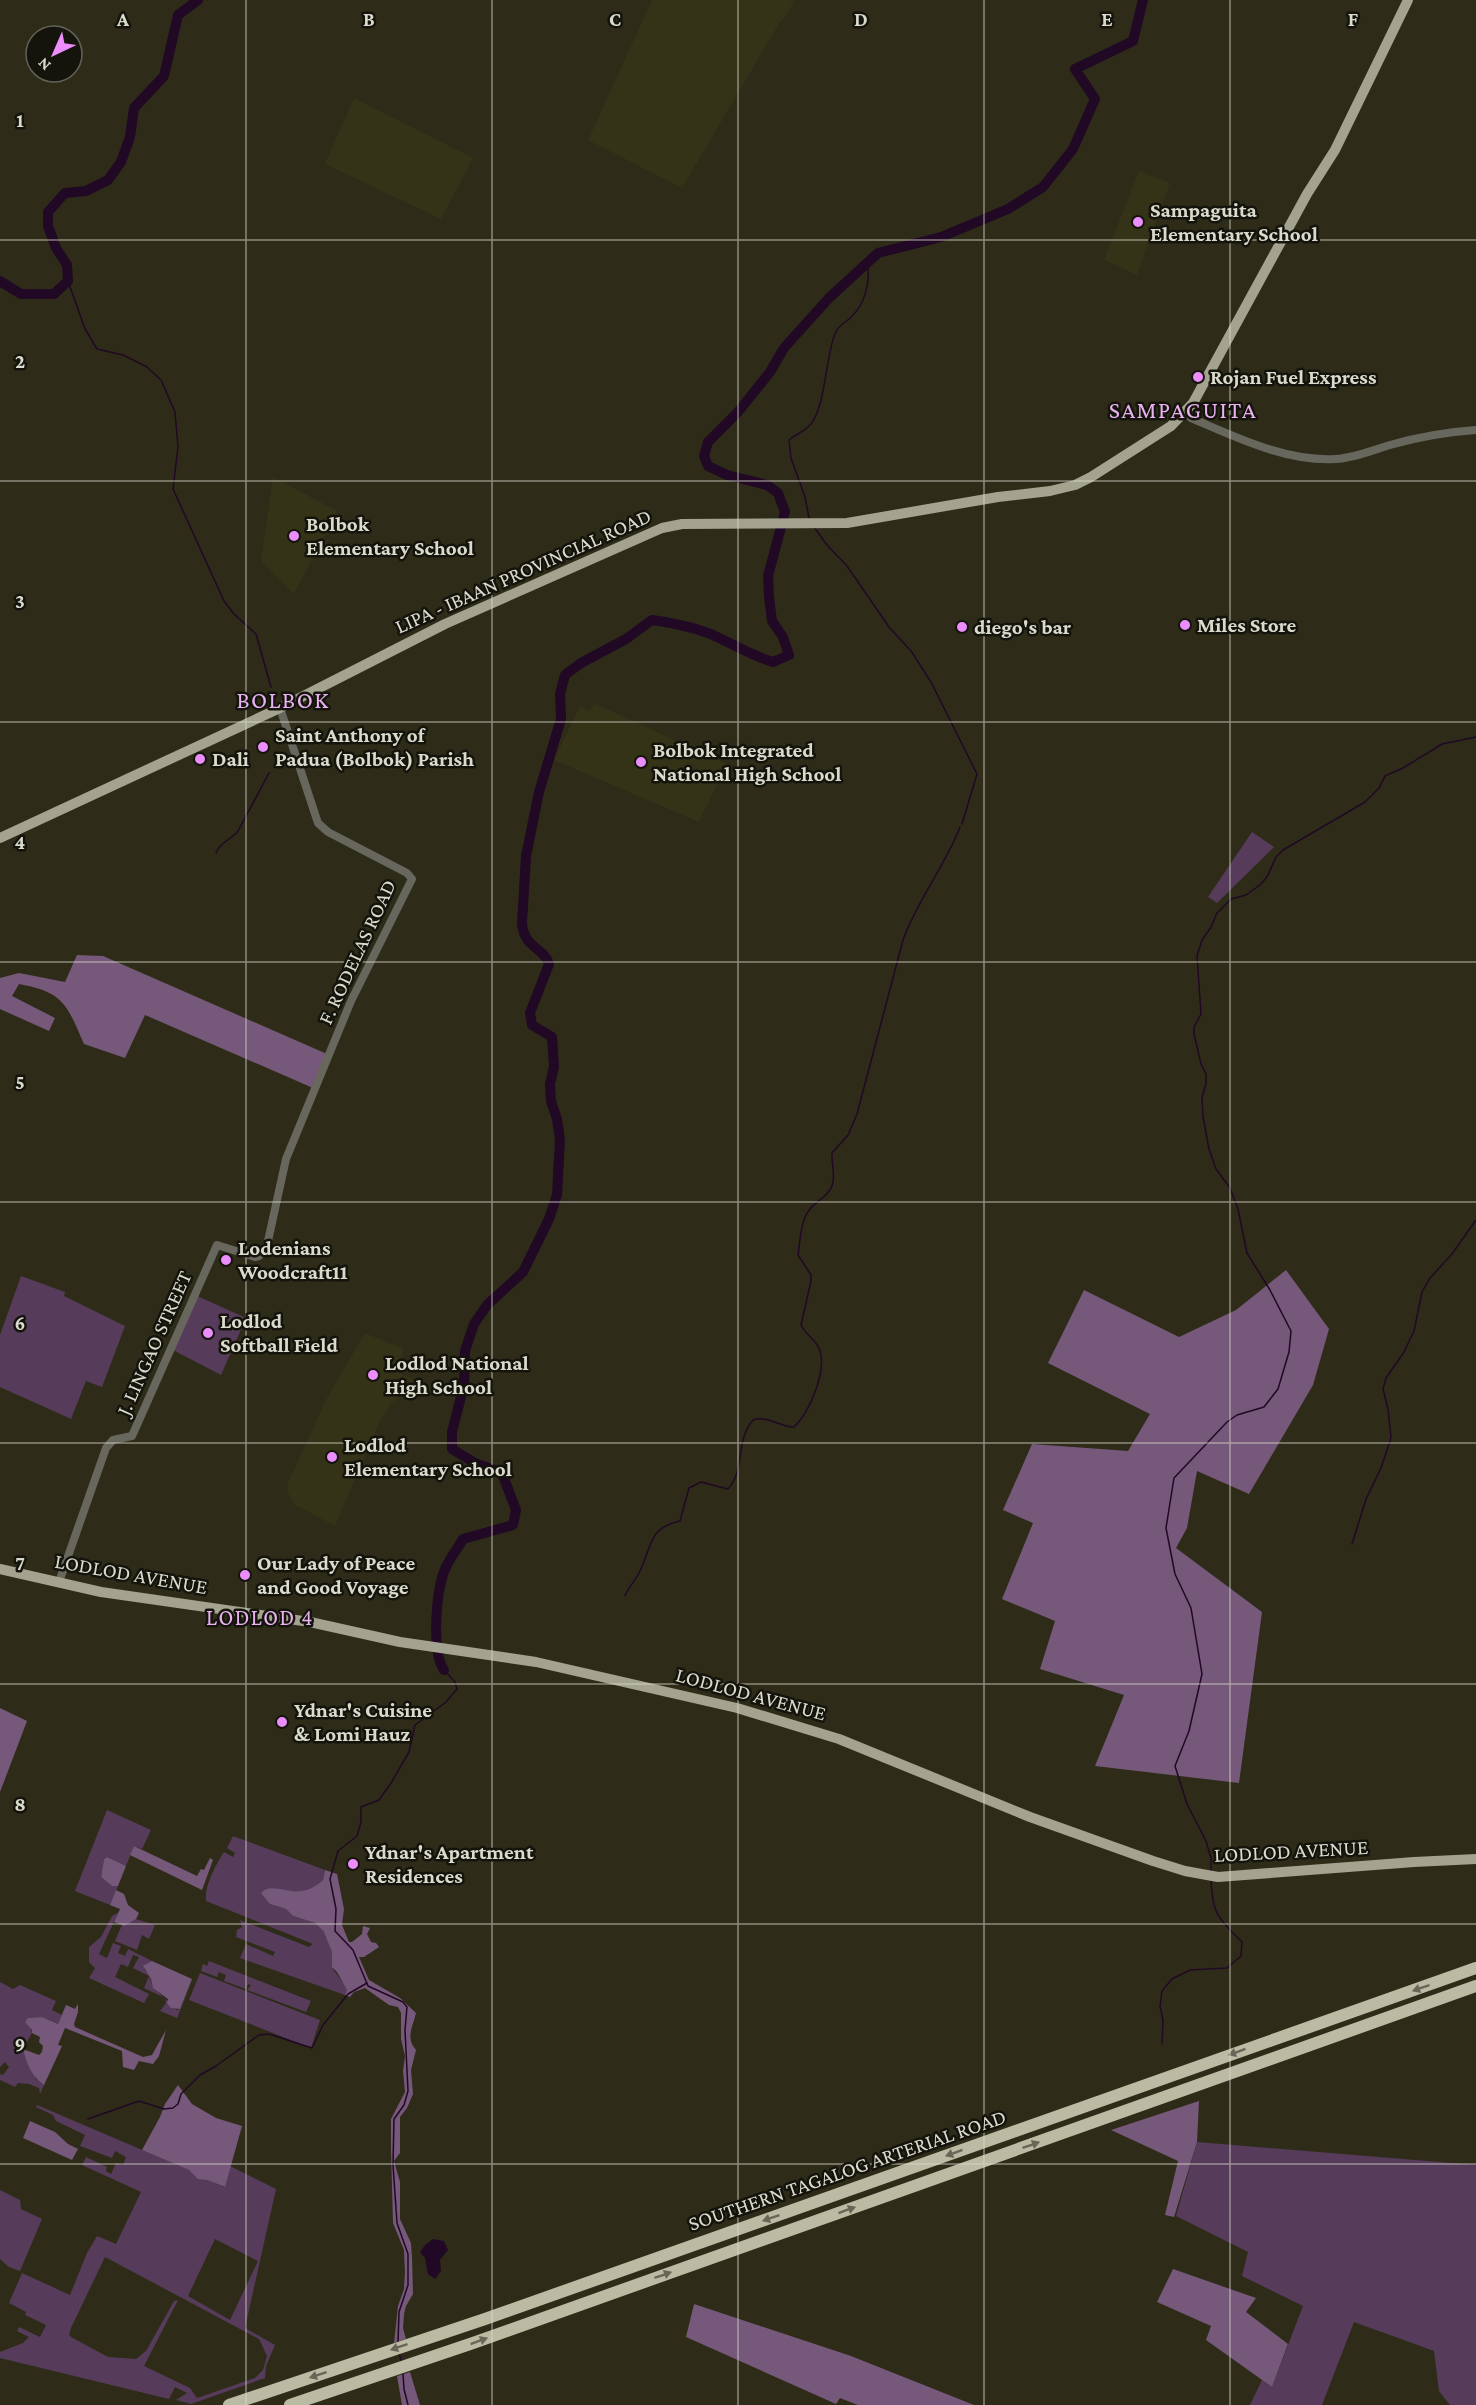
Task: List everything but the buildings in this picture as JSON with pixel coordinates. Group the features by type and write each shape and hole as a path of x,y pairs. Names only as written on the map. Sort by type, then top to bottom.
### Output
{"highway":[{"name":"SOUTHERN TAGALOG ARTERIAL ROAD","path":"232,2404 791,2211 1476,1968"},
{"name":"SOUTHERN TAGALOG ARTERIAL ROAD","path":"290,2405 424,2360 1476,1986"}],"main road":[{"name":"LIPA - IBAAN PROVINCIAL ROAD","path":"0,838 280,708 445,624 662,528 682,525 814,524 873,520 1075,485 1155,436 1186,413 1200,392 1307,194 1335,150 1408,0"},
{"name":"LODLOD AVENUE","path":"0,1569 104,1592 310,1622 426,1646 536,1662 737,1708 839,1739 1030,1817 1153,1861 1203,1875 1218,1877 1476,1859"}],"street":[{"path":"1186,413 1191,418 1253,443 1295,456 1326,459 1345,458 1435,434 1476,430"},
{"name":"F. RODELAS ROAD","path":"260,1256 268,1243 286,1159 351,1001 412,879 407,873 328,832 318,824 280,708"},
{"name":"J. LINGAO STREET","path":"59,1582 106,1448 113,1440 132,1436 217,1245 242,1254 260,1256"}],"shaded area":[{"path":"652,0 794,0 789,12 780,22 682,188 588,140"},
{"path":"354,98 473,158 441,219 325,164"},
{"name":"Sampaguita Elementary School","path":"1139,171 1170,183 1137,275 1104,260"},
{"name":"Bolbok Elementary School","path":"273,477 337,511 294,594 261,561"},
{"name":"Bolbok Integrated National High School","path":"594,703 727,764 699,822 554,760 580,706 589,711"},
{"path":"1252,832 1274,847 1217,903 1208,897"},
{"path":"77,955 103,956 327,1054 313,1088 145,1015 125,1058 84,1044 68,1010 62,1002 46,991 19,984 12,996 55,1018 49,1031 0,1009 0,978 19,973 65,982"},
{"path":"1286,1270 1329,1329 1313,1385 1249,1494 1197,1471 1187,1528 1176,1548 1262,1612 1239,1783 1095,1766 1124,1695 1040,1669 1055,1621 1002,1599 1033,1523 1003,1510 1032,1444 1128,1451 1150,1414 1048,1363 1084,1290 1179,1337 1236,1310"},
{"path":"21,1276 65,1292 64,1296 125,1326 102,1387 86,1381 71,1419 0,1387 0,1335"},
{"name":"Lodlod Softball Field","path":"195,1295 246,1318 221,1375 171,1349"},
{"name":"Lodlod Elementary School","path":"365,1333 404,1349 396,1371 413,1380 411,1388 391,1404 380,1421 335,1526 294,1504 287,1491 288,1483 327,1398"},
{"path":"0,1708 27,1721 0,1792"},
{"path":"107,1810 151,1830 142,1849 134,1846 126,1866 107,1857 104,1859 101,1877 112,1886 118,1886 110,1905 75,1891"},
{"path":"233,1836 325,1870 323,1879 315,1888 302,1891 276,1889 270,1904 286,1909 293,1916 315,1923 327,1935 332,1952 333,1969 348,1990 345,1995 240,1958 246,1944 273,1956 275,1952 236,1937 237,1930 242,1927 240,1920 309,1947 313,1944 206,1901 214,1869 224,1852 233,1857 235,1853 227,1848"},
{"path":"134,1846 197,1876 201,1869 204,1870 210,1858 213,1860 202,1890 130,1855"},
{"path":"107,1857 126,1866 118,1886 112,1886 101,1877 104,1859"},
{"path":"325,1870 337,1874 344,1909 342,1925 349,1942 362,1934 363,1926 370,1928 367,1934 371,1942 376,1943 379,1947 364,1957 359,1957 369,1980 400,1998 416,2013 410,2036 416,2050 411,2070 413,2094 400,2117 400,2153 394,2161 400,2182 400,2219 411,2243 413,2294 404,2314 403,2328 406,2339 394,2343 405,2272 404,2250 393,2223 391,2150 391,2119 405,2092 403,2071 405,2056 401,2039 401,2013 398,2007 389,2005 365,1988 354,1992 350,1997 345,1995 347,1990 332,1967 332,1952 324,1932 315,1923 293,1916 286,1909 270,1904 261,1893 273,1888 295,1891 313,1887 323,1880"},
{"path":"116,1890 124,1894 128,1905 139,1913 136,1919 124,1926 114,1922 120,1909 110,1905"},
{"path":"118,1913 99,1954 107,1958 113,1943 121,1946 118,1953 125,1956 128,1949 152,1961 144,1969 149,1976 133,1968 139,1957 133,1955 128,1967 121,1964 115,1977 149,1994 144,2003 89,1978 95,1968 89,1962 89,1947 101,1937 112,1916"},
{"path":"136,1919 155,1925 149,1939 142,1935 137,1950 115,1941 122,1925"},
{"path":"152,1961 192,1979 180,2009 171,2008 167,2003 168,1999 153,1988 151,1979 143,1966"},
{"path":"209,1961 311,2001 306,2012 247,1990 251,1985 248,1984 246,1989 224,1981 226,1975 219,1972 217,1977 201,1971 203,1964 207,1966"},
{"path":"200,1973 320,2020 311,2048 189,2000"},
{"path":"149,1976 153,1986 164,1997 144,1988"},
{"path":"193,1979 177,2018 160,2011 166,2003 165,1999 177,2010 180,2009"},
{"path":"0,1982 13,1989 20,1985 56,2001 52,2010 62,2015 58,2024 42,2017 28,2018 32,2033 23,2049 36,2079 44,2085 40,2094 39,2088 29,2084 18,2083 15,2087 0,2080 0,2074 3,2075 9,2067 5,2062 0,2067"},
{"path":"78,2004 75,2027 143,2057 152,2055 166,2030 159,2056 153,2064 139,2061 134,2070 123,2067 122,2051 65,2028 58,2045 62,2046 44,2085 30,2069 23,2049 39,2055 43,2046 39,2042 40,2037 32,2033 25,2022 28,2018 42,2017 58,2024 66,2005 75,2009"},
{"path":"178,2085 192,2104 216,2118 242,2126 225,2187 198,2179 189,2170 142,2150 165,2104"},
{"path":"1199,2101 1197,2142 1174,2217 1165,2215 1178,2161 1111,2130"},
{"path":"37,2105 224,2187 230,2166 276,2189 245,2328 275,2345 266,2366 265,2378 191,2404 176,2400 187,2393 175,2387 169,2399 0,2358 0,2352 23,2343 29,2337 17,2331 19,2327 40,2337 46,2325 25,2315 26,2312 9,2303 22,2273 70,2295 87,2253 97,2236 116,2244 141,2192 82,2165 86,2157 107,2167 106,2171 111,2174 116,2163 123,2165 126,2157 115,2151 112,2158 80,2146 85,2135 56,2121 53,2115 36,2107","holes":["215,2239 258,2261 230,2320 188,2296","105,2257 259,2339 267,2356 263,2370 255,2378 197,2398 190,2388 144,2366 178,2300 174,2301 146,2351 136,2359 108,2357 71,2337 69,2335 71,2328"]},
{"path":"30,2121 55,2132 68,2144 78,2149 72,2160 23,2138"},
{"path":"1197,2142 1476,2165 1476,2405 1450,2405 1439,2391 1434,2351 1354,2322 1322,2405 1250,2405 1262,2380 1272,2387 1303,2306 1242,2276 1248,2252 1176,2216"},
{"path":"0,2190 20,2200 21,2209 42,2219 20,2271 9,2267 0,2259"},
{"path":"433,2239 444,2241 448,2250 440,2260 441,2271 435,2279 428,2274 425,2258 420,2252"},
{"path":"1173,2269 1256,2298 1246,2312 1288,2344 1272,2387 1206,2340 1211,2326 1157,2302"},
{"path":"694,2304 851,2356 974,2405 858,2405 840,2398 836,2404 686,2337"},
{"path":"410,2372 420,2405 402,2405 397,2376"}],"waterway":[{"path":"0,281 21,294 54,294 68,281 67,265 56,248 48,226 48,212 65,193 86,191 108,180 121,162 130,137 134,108 164,76 178,15 198,0"},
{"path":"444,1670 437,1649 436,1619 446,1567 463,1539 513,1525 516,1510 502,1473 475,1463 452,1449 452,1432 464,1385 465,1351 474,1324 487,1305 523,1272 549,1219 557,1195 560,1140 551,1101 550,1084 554,1067 552,1037 532,1025 530,1013 549,964 543,954 526,938 522,923 526,856 539,792 561,719 560,694 565,675 581,663 626,639 652,620 701,631 773,662 789,655 783,637 772,621 769,597 768,576 785,512 778,493 767,485 727,475 708,466 704,456 708,442 738,412 770,372 784,348 829,298 878,253 941,237 1008,209 1043,187 1073,149 1095,99 1075,69 1133,41 1143,0"},
{"path":"809,518 805,497 791,458 789,440 806,429 814,419 822,397 836,331 855,313 866,292 867,263"},
{"path":"68,281 85,329 97,349 123,355 147,367 161,380 175,412 178,447 173,489 224,601 234,614 256,634 271,687"},
{"path":"814,527 847,566 889,627 911,651 931,682 977,774 962,824"},
{"path":"1211,1871 1211,1858 1206,1841 1187,1804 1175,1766 1189,1731 1202,1674 1191,1608 1175,1574 1166,1528 1174,1478 1227,1422 1237,1415 1264,1407 1278,1389 1289,1352 1291,1331 1270,1290 1247,1253 1238,1209 1230,1188 1216,1169 1209,1149 1202,1097 1206,1074 1201,1064 1194,1034 1194,1027 1201,1014 1197,956 1202,940 1217,913 1231,899 1246,895 1260,885 1267,877 1276,857 1283,850 1365,802 1379,788 1385,776 1403,768 1442,744 1476,737"},
{"path":"216,853 220,846 238,831 269,773"},
{"path":"625,1596 644,1562 656,1533 680,1521 689,1488 701,1482 728,1489 737,1473 744,1436 753,1420 764,1419 794,1427 806,1411 816,1390 821,1367 819,1348 801,1325 811,1281 811,1275 798,1255 803,1224 810,1209 828,1193 832,1186 834,1178 832,1153 848,1135 857,1114 903,940 960,827"},
{"path":"1352,1544 1366,1499 1381,1468 1391,1438 1383,1389 1386,1378 1404,1352 1414,1331 1422,1292 1430,1278 1452,1254 1476,1220"},
{"path":"398,2342 399,2312 408,2285 408,2254 397,2223 393,2165 394,2119 404,2105 408,2091 405,2030 407,2007 403,2002 368,1986 353,1950 335,1931 336,1909 330,1879 338,1851 357,1836 361,1822 361,1807 379,1800 409,1752 415,1725 446,1702 457,1689 455,1682 444,1670"},
{"path":"1162,2044 1163,2020 1160,2006 1162,1991 1172,1979 1190,1970 1227,1968 1241,1956 1242,1942 1222,1921 1215,1908 1211,1879"},
{"path":"88,2119 139,2101 164,2109 173,2108 178,2104 181,2094 200,2075 259,2035 269,2034 312,2048 323,2025 348,1994 367,1983"},
{"path":"399,2353 402,2363"},
{"path":"403,2374 408,2405"}],"place":[{"name":"Sampaguita Elementary School","path":"1138,222"},
{"name":"Rojan Fuel Express","path":"1198,377"},
{"name":"Bolbok Elementary School","path":"294,536"},
{"name":"Miles Store","path":"1185,625"},
{"name":"diego's bar","path":"962,627"},
{"name":"Saint Anthony of Padua (Bolbok) Parish","path":"263,747"},
{"name":"Dali","path":"200,759"},
{"name":"Bolbok Integrated National High School","path":"641,762"},
{"name":"Lodenians Woodcraft11","path":"226,1260"},
{"name":"Lodlod Softball Field","path":"208,1333"},
{"name":"Lodlod National High School","path":"373,1375"},
{"name":"Lodlod Elementary School","path":"332,1457"},
{"name":"Our Lady of Peace and Good Voyage","path":"245,1575"},
{"name":"Ydnar's Cuisine & Lomi Hauz","path":"282,1722"},
{"name":"Ydnar's Apartment Residences","path":"353,1864"}],"district":[{"name":"SAMPAGUITA","path":"1183,409"},
{"name":"BOLBOK","path":"283,699"},
{"name":"LODLOD 4","path":"260,1617"}]}
